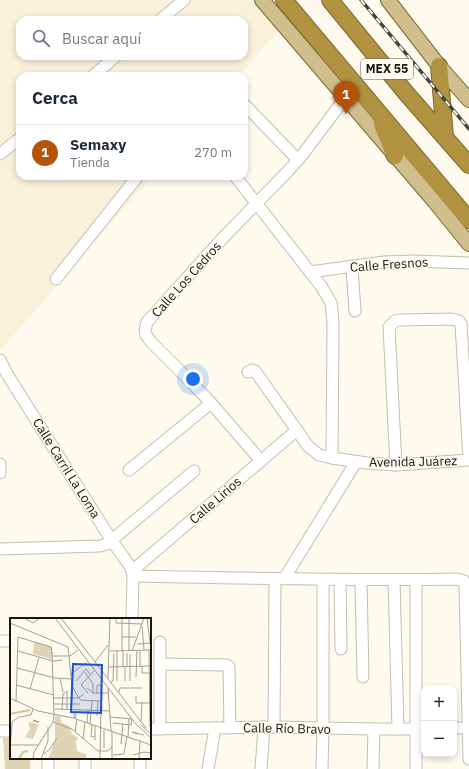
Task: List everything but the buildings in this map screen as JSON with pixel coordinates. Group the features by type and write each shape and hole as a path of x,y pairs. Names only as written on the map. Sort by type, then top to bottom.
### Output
{"highway":[{"name":"MEX 55","path":"284,0 469,220"},
{"name":"MEX 55","path":"330,0 469,165"},
{"path":"440,66 445,137"},
{"path":"377,110 395,156"}],"main road":[{"path":"262,0 469,244"},
{"path":"388,0 469,100"}],"street":[{"path":"165,16 184,0"},
{"path":"98,72 111,60"},
{"name":"Calle Los Cedros","path":"261,461 211,403 151,342 146,335 145,327 147,322 221,240 300,157 345,98"},
{"path":"248,108 300,157"},
{"path":"0,154 16,141"},
{"path":"56,279 135,180"},
{"path":"238,180 310,272 331,303 334,345 332,458"},
{"name":"Calle Fresnos","path":"310,272 374,263 469,263"},
{"path":"352,266 354,311"},
{"path":"396,465 389,327 395,321 400,320 452,319 459,321 461,324 466,343 469,460"},
{"name":"Calle Carril La Loma","path":"0,360 7,374 112,541 130,566 132,574"},
{"name":"Avenida Juárez","path":"248,372 252,370 255,371 308,446 319,455 356,462 396,465 469,460"},
{"path":"129,470 211,403"},
{"name":"Calle Lirios","path":"132,574 297,430"},
{"path":"261,769 269,727 279,579 356,462"},
{"path":"0,464 0,473"},
{"path":"0,549 100,546 107,544 194,471"},
{"path":"132,618 132,574 323,580 457,579 464,581 469,759"},
{"path":"322,769 323,580"},
{"path":"340,580 341,650"},
{"path":"361,580 363,677"},
{"path":"394,580 398,729"},
{"path":"416,580 420,729 416,769"},
{"path":"155,729 160,664 160,642"},
{"path":"160,664 227,665 229,667 230,728"},
{"name":"Calle Río Bravo","path":"155,729 269,727 420,729"},
{"path":"208,769 215,728"},
{"path":"457,728 468,728"},
{"path":"373,769 374,729"}],"shaded area":[{"path":"0,0 257,0 281,28 242,72 16,72 16,180 149,180 0,351"},
{"path":"3,738 10,738 10,759 30,759 30,769 5,769"}],"railway":[{"path":"361,0 469,129"}],"place":[{"name":"Semaxy","path":"346,114"}]}
